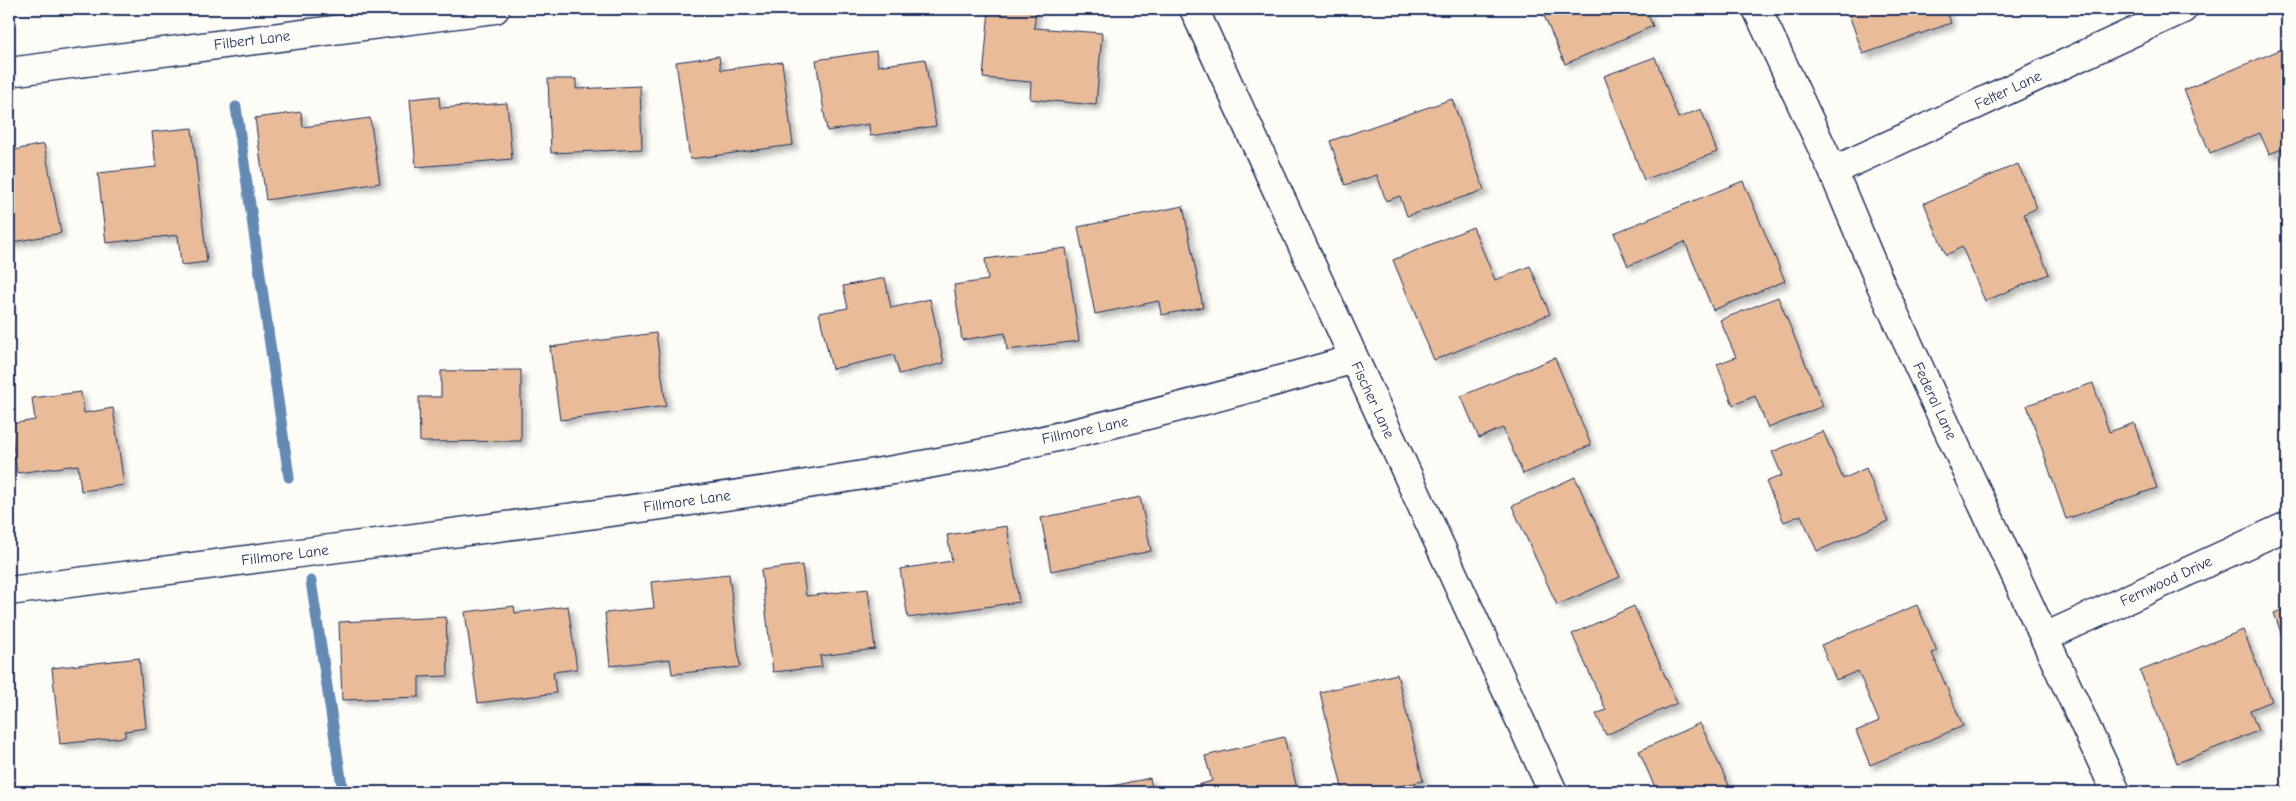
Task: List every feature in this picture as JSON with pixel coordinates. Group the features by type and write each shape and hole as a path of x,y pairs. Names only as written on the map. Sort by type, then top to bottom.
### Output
{"street":[{"name":"Filbert Lane","path":"9,72 495,9"},
{"name":"Fischer Lane","path":"1194,9 1553,792"},
{"name":"Federal Lane","path":"1757,9 1833,171 1880,283 2116,792"},
{"name":"Felter Lane","path":"1833,171 2183,9"},
{"name":"Fillmore Lane","path":"9,591 514,525 850,477 955,458 1129,421 1239,393 1354,359"},
{"name":"Fernwood Drive","path":"2045,637 2287,526"}],"building":[{"path":"989,9 1036,9 1034,28 1102,33 1096,105 1030,99 1031,82 983,78"},
{"path":"1541,9 1645,9 1653,26 1565,64"},
{"path":"1847,9 1946,9 1951,23 1863,54"},
{"path":"2287,47 2287,147 2269,154 2260,133 2210,153 2184,90"},
{"path":"876,51 878,66 925,59 936,126 870,136 869,124 827,131 816,60"},
{"path":"719,56 721,70 782,62 793,145 690,159 676,62"},
{"path":"1655,57 1678,118 1701,109 1717,152 1644,180 1604,76"},
{"path":"548,79 576,79 576,89 640,86 642,149 551,153"},
{"path":"439,96 440,108 507,103 512,159 416,167 410,99"},
{"path":"1452,99 1484,190 1407,216 1400,196 1386,201 1377,175 1345,185 1330,141"},
{"path":"301,112 303,127 370,118 380,183 266,200 255,118"},
{"path":"192,128 207,262 181,265 178,235 106,243 98,173 156,167 152,132"},
{"path":"44,144 61,233 9,243 9,151"},
{"path":"2018,164 2037,208 2024,214 2049,274 1985,301 1962,247 1946,255 1924,203"},
{"path":"1743,181 1785,281 1713,310 1685,242 1628,266 1614,233"},
{"path":"1183,206 1203,307 1161,315 1159,301 1095,314 1078,227"},
{"path":"1473,227 1495,280 1530,266 1550,314 1434,360 1393,260"},
{"path":"1066,248 1079,341 1007,350 1005,333 962,340 954,285 988,280 985,259"},
{"path":"885,278 891,308 930,299 944,363 899,374 894,355 832,369 819,313 848,308 843,286"},
{"path":"1778,297 1823,406 1768,428 1755,396 1733,405 1717,364 1736,357 1720,320"},
{"path":"656,333 666,406 560,420 550,347"},
{"path":"1555,358 1591,445 1523,474 1503,428 1479,438 1461,396"},
{"path":"521,370 521,441 420,442 419,397 441,397 441,371"},
{"path":"2093,383 2109,432 2134,423 2157,488 2066,519 2027,405"},
{"path":"81,392 84,413 113,408 124,485 81,491 78,465 17,473 10,424 35,420 32,398"},
{"path":"1823,431 1843,479 1866,468 1888,521 1817,551 1801,515 1784,522 1766,482 1782,475 1772,452"},
{"path":"1575,477 1620,577 1557,605 1512,506"},
{"path":"1140,497 1151,551 1051,571 1041,518"},
{"path":"1007,526 1019,602 908,618 900,569 952,561 947,535"},
{"path":"802,565 806,596 868,589 875,649 820,656 822,667 773,672 761,570"},
{"path":"729,574 740,667 672,674 670,659 610,666 605,613 654,608 651,582"},
{"path":"1917,605 1937,651 1932,653 1963,726 1870,765 1856,731 1879,721 1858,671 1836,680 1821,645"},
{"path":"514,606 515,613 568,606 577,669 553,672 556,693 478,703 465,612"},
{"path":"1634,606 1677,703 1606,735 1596,714 1606,710 1572,634"},
{"path":"2287,608 2287,649 2274,613"},
{"path":"446,617 448,676 419,677 419,697 342,700 339,622"},
{"path":"2243,630 2272,701 2250,710 2258,731 2177,763 2140,671"},
{"path":"139,658 146,728 125,731 125,737 60,744 52,668"},
{"path":"1397,674 1423,781 1373,792 1343,792 1320,692"},
{"path":"1700,723 1732,792 1657,792 1639,751"},
{"path":"1284,737 1298,792 1174,792 1212,781 1205,756"},
{"path":"1150,778 1153,792 1084,792"}],"waterway":[{"path":"236,107 289,477"},
{"path":"311,581 343,792"}]}
